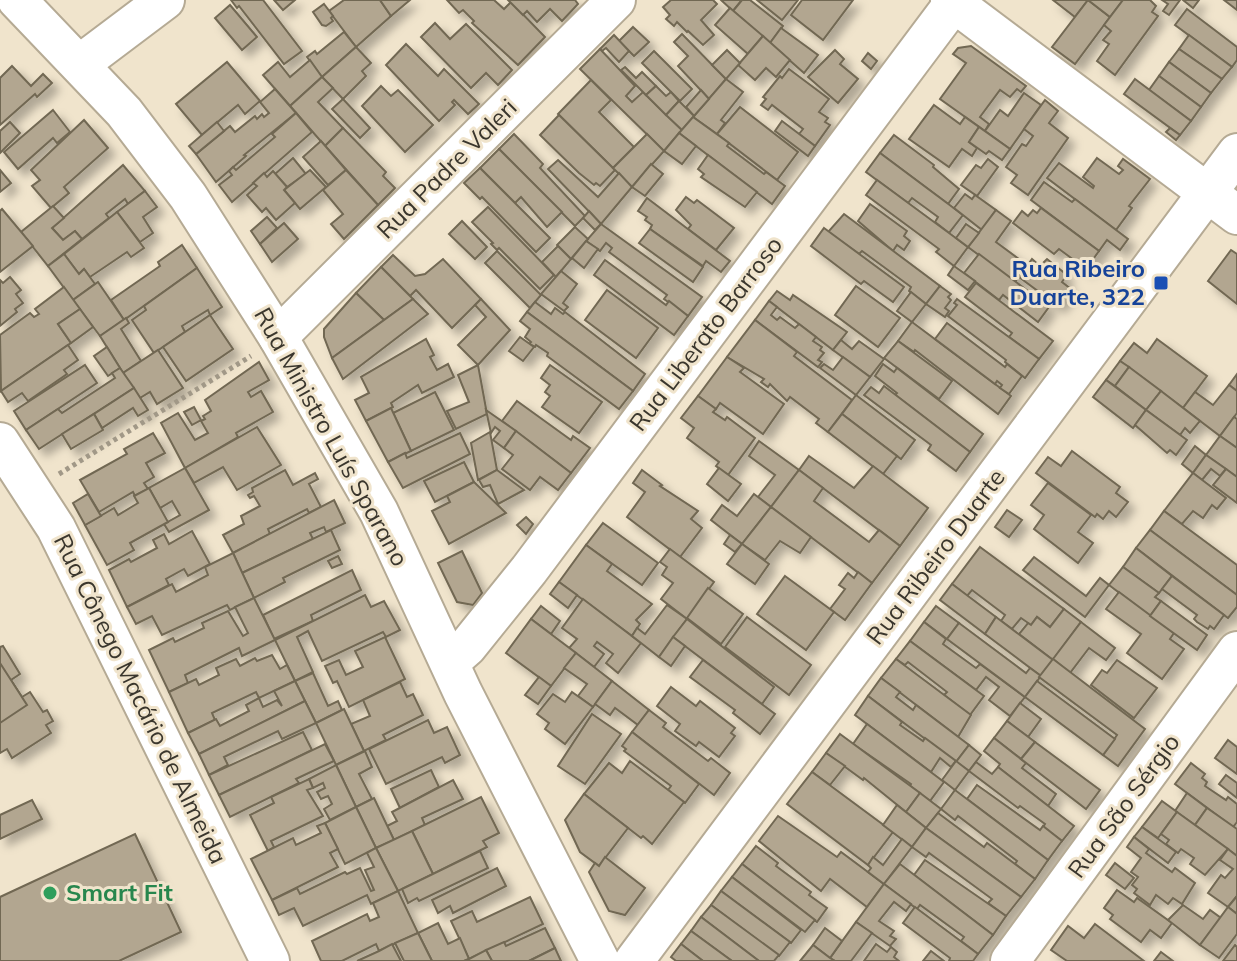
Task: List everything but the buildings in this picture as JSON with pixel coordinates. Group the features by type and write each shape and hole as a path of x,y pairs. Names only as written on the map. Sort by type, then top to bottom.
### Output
{"street":[{"name":"Rua Ministro Luís Sparano","path":"17,0 124,112 188,196 278,337 379,512 450,662 600,961"},
{"path":"80,64 165,0"},
{"name":"Rua Padre Valeri","path":"278,337 616,0"},
{"path":"953,1 1222,204"},
{"name":"Rua Liberato Barroso","path":"450,662 467,647 529,570 953,1"},
{"name":"Rua Ribeiro Duarte","path":"634,961 1222,204 1237,153"},
{"name":"Rua Cônego Macário de Almeida","path":"0,442 56,528 270,961"},
{"name":"Rua São Sérgio","path":"1010,961 1237,651"}],"path":[{"path":"32,491 254,355 278,337"}],"place":[{"name":"Rua Ribeiro Duarte, 322","path":"1161,283"},
{"name":"Smart Fit","path":"50,893"}]}
